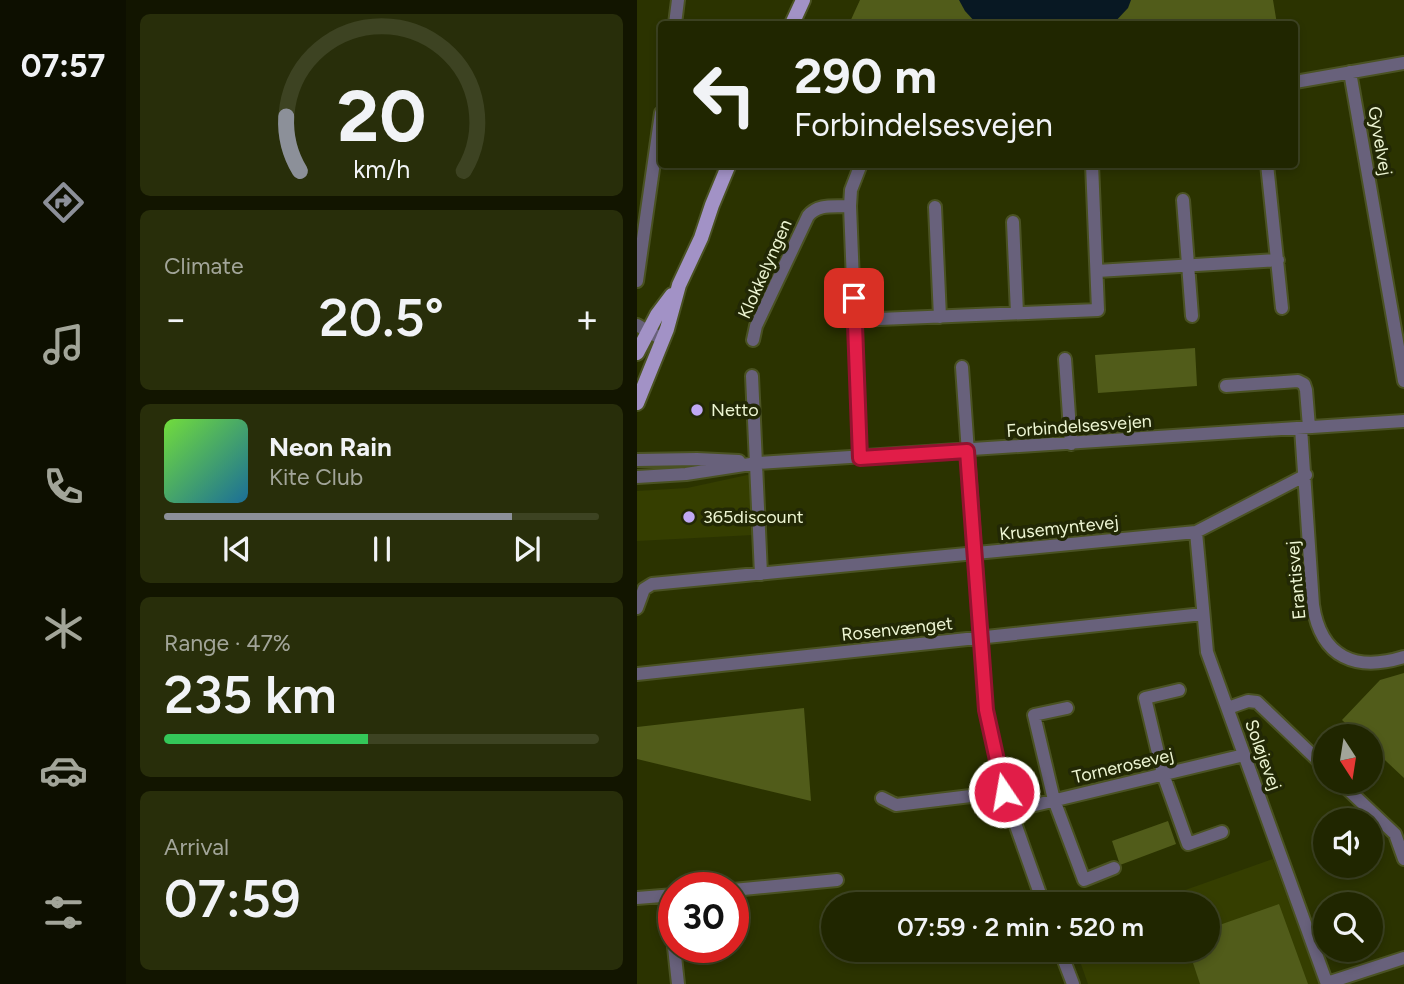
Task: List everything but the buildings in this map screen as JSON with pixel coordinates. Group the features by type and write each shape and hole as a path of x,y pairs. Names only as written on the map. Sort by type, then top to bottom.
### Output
{"main road":[{"path":"793,21 803,0"},
{"path":"637,403 661,343 679,285 701,239 727,168"},
{"path":"641,337 679,285"}],"street":[{"path":"675,21 678,0"},
{"path":"1298,81 1404,63"},
{"name":"Gyvelvej","path":"1350,72 1404,381"},
{"path":"637,281 658,134"},
{"path":"859,168 851,190 850,206 860,458"},
{"path":"855,320 1098,310 1092,168"},
{"path":"1267,168 1282,308"},
{"path":"1183,200 1192,316"},
{"name":"Klokkelyngen","path":"753,340 808,216 821,207 850,206"},
{"path":"935,207 940,317"},
{"path":"1013,222 1017,313"},
{"path":"1097,271 1278,260"},
{"path":"641,337 661,343"},
{"path":"1065,359 1071,444"},
{"path":"962,368 986,710 1004,792 1039,892"},
{"path":"752,376 761,574"},
{"name":"Erantisvej","path":"1226,386 1298,381 1304,384 1305,475 1313,606 1319,632 1336,652 1361,662 1383,664 1404,657"},
{"name":"Forbindelsesvejen","path":"637,460 757,463 860,458 1404,421"},
{"path":"637,467 704,463"},
{"name":"Forbindelsesvejen","path":"637,477 704,463"},
{"name":"Krusemyntevej","path":"637,608 643,589 652,584 1196,532 1305,475"},
{"name":"Soløjevej","path":"1196,532 1207,652 1327,984"},
{"name":"Rosenvænget","path":"637,674 1203,614"},
{"path":"1179,690 1145,698 1163,774 1188,844 1222,832"},
{"path":"1228,708 1248,701 1257,702 1313,756"},
{"path":"1067,708 1034,715 1054,800 1084,880 1114,868"},
{"name":"Tornerosevej","path":"1010,811 1244,755"},
{"path":"882,798 896,805 1004,792"},
{"path":"1353,794 1395,834 1404,859"},
{"path":"749,888 837,880"},
{"path":"637,898 658,897"},
{"path":"1327,984 1404,958"},
{"path":"1065,962 1073,984"},
{"path":"676,963 678,984"}],"shaded area":[{"path":"860,0 1273,0 1276,21 850,21"},
{"path":"1195,348 1197,386 1098,393 1095,355"},
{"path":"752,474 753,535 637,541 637,491 687,488"},
{"path":"1404,673 1404,778 1383,758 1383,724 1346,724 1342,720 1380,680"},
{"path":"804,708 811,801 637,759 637,727"},
{"path":"1168,821 1176,844 1120,865 1112,841"},
{"path":"1273,859 1319,984 1088,984 1080,962 1220,962 1220,892 1180,892"},
{"path":"1279,904 1308,984 1200,984 1193,962 1220,962 1220,925"}],"water":[{"path":"959,0 1131,0 1128,8 1116,21 974,21"}],"place":[{"name":"Netto","path":"697,410"},
{"name":"365discount","path":"689,517"}],"route":[{"path":"854,298 860,458 967,451 986,710 1004,792"}]}
